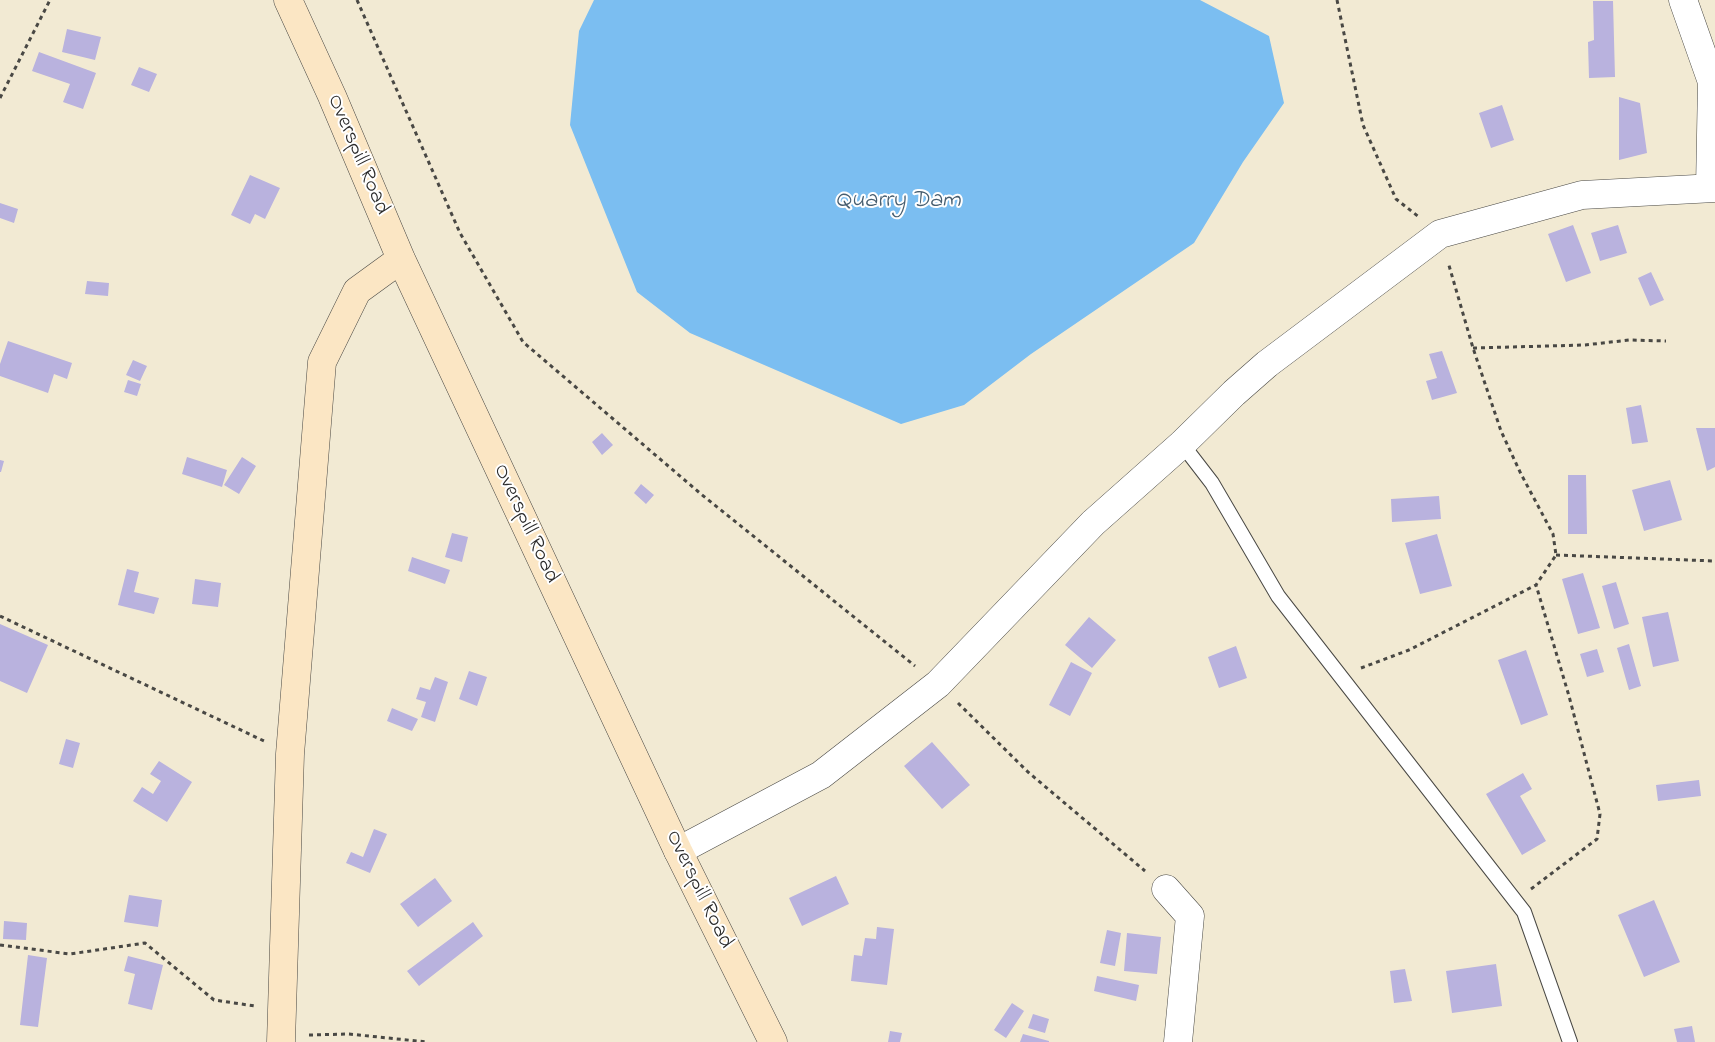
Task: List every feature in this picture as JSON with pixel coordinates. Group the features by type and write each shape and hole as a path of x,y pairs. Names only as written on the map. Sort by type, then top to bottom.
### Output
{"street":[{"name":"Overspill Road","path":"288,0 332,96 401,259 678,851 773,1042"},
{"path":"678,851 821,775 938,684 1093,523 1182,444 1267,364 1440,234 1582,195 1712,188 1712,82 1683,0"},
{"path":"281,1030 290,754 322,362 358,291 401,259"},
{"path":"1166,889 1190,916 1178,1042"}],"lane":[{"path":"1182,444 1212,483 1278,596 1524,912 1570,1042"}],"path":[{"path":"0,98 50,0"},
{"path":"357,0 460,233 523,342 701,494 938,684 1028,772 1166,889"},
{"path":"1336,0 1363,125 1396,200 1440,234 1473,348 1501,431 1521,474 1553,534 1556,555 1536,585 1409,650 1342,676"},
{"path":"1473,348 1585,345 1629,340 1666,341"},
{"path":"1556,555 1715,561"},
{"path":"1515,899 1539,884 1597,839 1600,814 1536,585"},
{"path":"0,616 290,754"},
{"path":"0,945 70,954 145,943 214,1000 281,1030 348,1034 426,1042"}],"water":[{"name":"Quarry Dam","path":"594,0 1200,0 1269,36 1284,103 1243,162 1194,243 1031,354 964,405 901,424 690,333 637,292 570,125 579,31"}],"building":[{"path":"1593,1 1613,1 1615,77 1589,78 1588,42 1594,40"},
{"path":"67,29 101,37 95,60 62,52"},
{"path":"39,52 96,73 83,109 63,102 70,84 32,71"},
{"path":"139,67 157,74 149,92 131,85"},
{"path":"1619,97 1640,103 1647,153 1619,160"},
{"path":"1502,105 1514,140 1491,148 1479,113"},
{"path":"250,175 280,188 265,219 255,214 250,224 231,215"},
{"path":"0,203 18,209 14,223 0,218"},
{"path":"1573,225 1591,273 1566,282 1548,234"},
{"path":"1618,225 1627,253 1600,261 1591,233"},
{"path":"1651,272 1664,300 1650,306 1638,278"},
{"path":"87,281 109,283 108,296 85,294"},
{"path":"8,341 72,363 67,379 54,374 48,393 0,376 0,364"},
{"path":"1442,351 1457,393 1432,400 1426,381 1437,378 1429,354"},
{"path":"133,360 147,366 140,381 126,375"},
{"path":"128,380 141,384 137,396 124,392"},
{"path":"1641,405 1648,442 1632,444 1626,408"},
{"path":"1696,428 1715,428 1715,467 1707,471"},
{"path":"602,433 613,445 602,455 592,442"},
{"path":"187,457 227,470 222,487 182,474"},
{"path":"242,457 256,466 239,494 224,485"},
{"path":"0,460 4,461 1,472 0,472"},
{"path":"1568,475 1586,475 1587,534 1568,534"},
{"path":"1670,480 1682,520 1644,531 1632,490"},
{"path":"641,484 654,495 646,504 634,493"},
{"path":"1439,496 1441,519 1392,522 1391,499"},
{"path":"452,533 468,537 462,562 445,557"},
{"path":"1437,534 1452,586 1420,594 1405,543"},
{"path":"412,557 450,570 445,584 408,571"},
{"path":"127,569 139,572 134,592 159,598 154,614 118,605"},
{"path":"1583,573 1600,628 1578,634 1562,579"},
{"path":"195,579 221,583 218,607 192,604"},
{"path":"1616,582 1629,624 1614,629 1602,586"},
{"path":"1668,612 1679,661 1653,667 1642,617"},
{"path":"1089,617 1116,640 1092,668 1065,645"},
{"path":"0,624 48,645 27,693 0,681"},
{"path":"1629,644 1641,686 1629,690 1617,648"},
{"path":"1236,646 1247,678 1219,688 1208,657"},
{"path":"1597,649 1604,672 1587,677 1580,654"},
{"path":"1526,650 1548,715 1521,725 1498,660"},
{"path":"1071,662 1092,673 1070,716 1049,705"},
{"path":"469,671 487,677 477,706 459,699"},
{"path":"435,677 448,682 435,722 421,717 426,702 416,699 420,687 430,690"},
{"path":"392,708 418,719 412,731 387,721"},
{"path":"66,739 80,743 73,768 59,764"},
{"path":"932,742 970,785 942,809 904,766"},
{"path":"159,761 192,782 167,822 133,801 142,787 153,794 161,781 150,774"},
{"path":"1523,773 1532,789 1520,796 1546,841 1522,855 1486,794"},
{"path":"1699,780 1701,796 1658,801 1656,785"},
{"path":"374,829 387,834 370,873 346,863 351,852 363,857"},
{"path":"836,876 849,904 802,926 789,898"},
{"path":"435,878 452,901 418,927 400,904"},
{"path":"129,895 162,900 158,927 124,922"},
{"path":"1654,900 1680,962 1644,977 1618,915"},
{"path":"4,921 27,923 26,940 3,939"},
{"path":"473,922 483,936 419,986 407,971"},
{"path":"877,927 894,929 887,985 851,981 854,955 862,956 865,938 876,939"},
{"path":"1107,930 1121,933 1115,966 1100,963"},
{"path":"1127,933 1161,937 1157,974 1124,971"},
{"path":"28,955 47,958 38,1027 20,1025"},
{"path":"128,956 163,965 152,1010 128,1004 135,974 124,971"},
{"path":"1496,964 1502,1006 1452,1013 1446,971"},
{"path":"1405,969 1412,1001 1394,1003 1390,971"},
{"path":"1097,976 1139,985 1136,1001 1094,991"},
{"path":"1012,1003 1024,1011 1006,1038 994,1030"},
{"path":"1033,1014 1049,1019 1045,1033 1028,1028"},
{"path":"1692,1026 1695,1042 1677,1042 1674,1029"},
{"path":"890,1031 902,1033 900,1042 888,1042"},
{"path":"1023,1034 1049,1041 1049,1042 1020,1042"}]}
